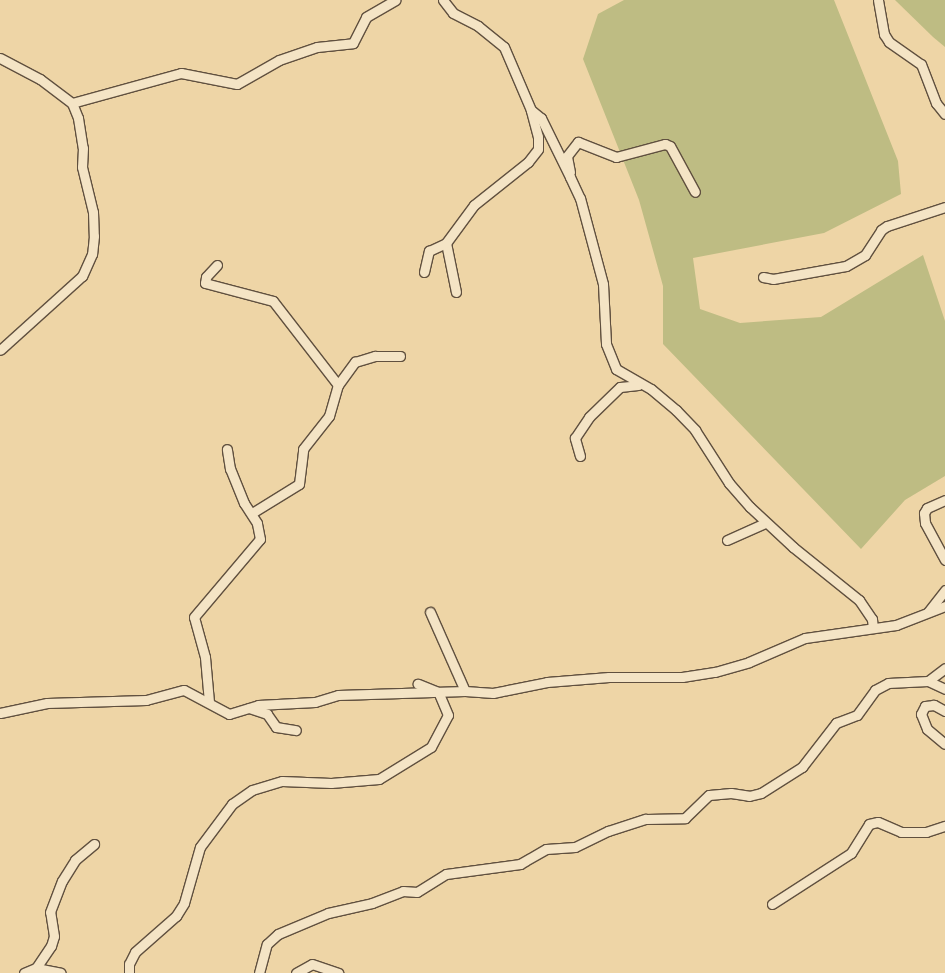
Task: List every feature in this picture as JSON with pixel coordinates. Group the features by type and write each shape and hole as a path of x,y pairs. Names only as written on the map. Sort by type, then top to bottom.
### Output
{"street":[{"path":"72,103 181,73 237,84 278,60 317,47 353,43 366,17 396,0"},
{"path":"424,272 429,251 446,243 474,205 528,162 538,149 538,137 531,110 504,47 478,26 453,13 443,0"},
{"path":"878,0 884,34 889,42 921,64 936,103 945,114"},
{"path":"0,58 40,79 72,103 78,118 83,148 82,168 93,212 92,254 82,276 0,350"},
{"path":"531,110 541,118 580,198 603,284 607,352 616,369 643,384 668,403 695,430 729,483 765,523 859,600 870,614 873,628"},
{"path":"570,177 567,156 570,148 578,142 616,157 665,144 670,146 695,192"},
{"path":"763,277 774,279 846,266 865,255 881,230 887,226 945,207"},
{"path":"446,243 456,292"},
{"path":"217,265 206,277 205,283 273,301 338,384"},
{"path":"252,513 299,484 304,449 329,416 338,384 361,359 400,356"},
{"path":"580,456 576,438 589,416 620,387 643,384"},
{"path":"209,702 206,656 194,617 258,543 260,534 252,513 244,503 230,469 227,449"},
{"path":"945,500 927,508 924,513 926,523 945,560"},
{"path":"727,540 765,523"},
{"path":"926,614 945,590"},
{"path":"0,713 46,703 146,700 184,690 229,714 249,708 315,702 338,696 465,691 493,693 547,682 698,675 749,662 805,638 896,625 945,606"},
{"path":"430,612 465,691"},
{"path":"928,681 945,668"},
{"path":"259,973 267,944 278,934 328,913 372,903 395,892 417,892 446,874 520,864 546,849 575,847 608,831 646,819 685,818 709,796 731,793 749,796 761,793 802,767 836,723 857,715 875,690 888,683 928,681 945,688"},
{"path":"129,973 129,964 136,952 176,916 184,903 200,847 232,804 252,790 282,781 331,783 379,779 397,770 431,746 445,726 448,715 438,692 418,684"},
{"path":"945,711 934,704 925,706 921,714 927,728 945,744"},
{"path":"249,708 268,714 276,727 296,730"},
{"path":"772,904 851,853 869,824 878,822 902,832 935,831 945,826"},
{"path":"24,973 36,968 51,946 54,936 50,912 62,881 75,860 94,844"},
{"path":"296,973 312,964 338,973"},
{"path":"36,968 60,973"}],"shaded area":[{"path":"624,0 834,0 898,161 901,194 824,233 693,258 700,309 740,323 821,317 923,255 945,321 945,476 905,500 861,549 663,344 663,286 639,200 583,59 598,14"},
{"path":"895,0 945,0 945,47 933,37"}]}
